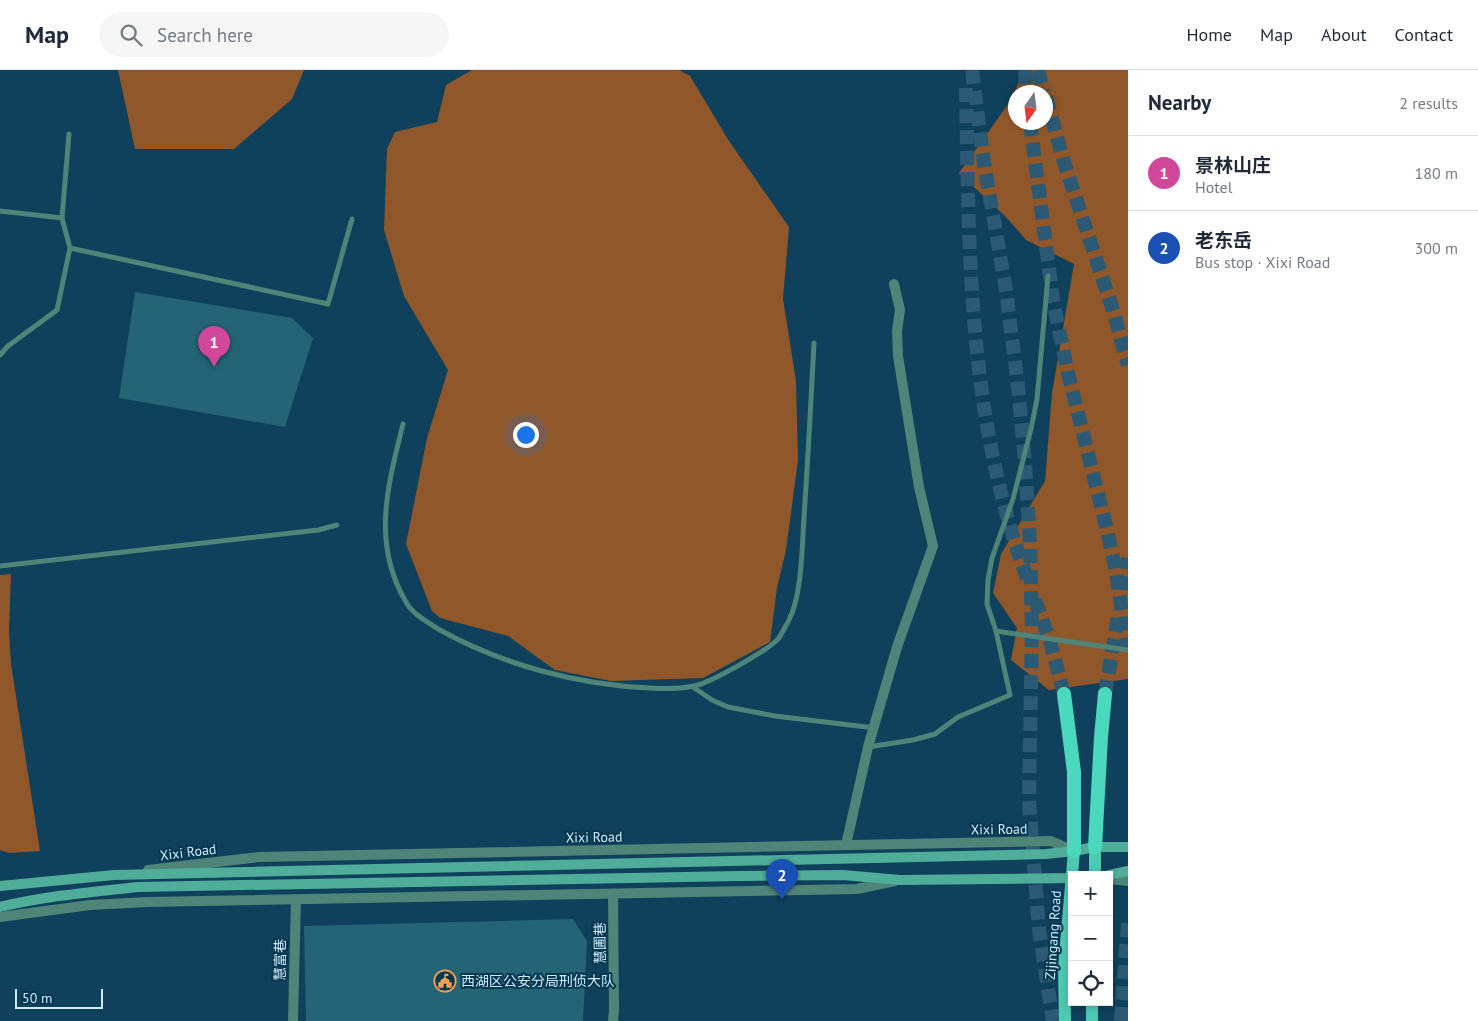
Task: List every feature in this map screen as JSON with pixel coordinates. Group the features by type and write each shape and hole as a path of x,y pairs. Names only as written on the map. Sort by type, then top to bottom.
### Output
{"highway":[{"path":"1064,694 1074,772 1074,852"},
{"path":"1095,847 1100,737 1105,694"}],"main road":[{"name":"Xixi Road","path":"0,886 114,874 1016,855 1074,852 1095,847 1128,847"},
{"path":"1095,847 1095,871"},
{"name":"Zijingang Road","path":"1073,871 1074,852"},
{"path":"1113,874 1128,871"},
{"path":"0,907 73,893 138,887 739,876 843,875 900,880 1068,878"},
{"name":"Zijingang Road","path":"1064,1021 1064,967 1069,916"},
{"path":"1092,1006 1092,1021"}],"street":[{"path":"846,845 868,747 897,646 933,546 919,487 898,356 897,331 900,310 894,284"},
{"name":"Xixi Road","path":"114,874 259,857 1051,841 1074,852"},
{"path":"1113,879 1128,881"},
{"path":"0,916 90,904 857,889 900,880"},
{"name":"慧圃巷","path":"612,1021 614,1011 613,894"},
{"name":"慧富巷","path":"293,1021 296,899"}],"lane":[{"path":"0,356 8,346 57,310 70,248 62,218 69,134"},
{"path":"0,211 62,218"},
{"path":"70,248 328,304 352,219"},
{"path":"868,747 913,740 935,734 958,717 1010,695 996,631 987,604 988,580 992,558 1013,499 1037,399 1048,276"},
{"path":"403,424 386,503 385,532 395,580 407,604 428,623 455,638 509,660 543,671 588,682 615,686 671,689 693,687 706,683 754,656 778,639 793,612 802,557 814,343"},
{"path":"0,566 318,530 336,526"},
{"path":"996,631 1128,650"},
{"path":"693,687 712,700 728,707 775,716 875,728"}],"shaded area":[{"path":"118,70 304,70 292,99 234,149 135,149"},
{"path":"472,70 679,70 690,76 729,141 789,227 783,299 796,381 798,460 786,550 777,588 770,642 703,678 611,681 555,670 508,636 440,618 432,611 406,544 427,438 448,370 404,296 384,230 387,149 395,132 437,122 446,85"},
{"path":"1024,70 1128,70 1128,679 1049,690 1011,660 1017,628 993,593 1001,554 1045,481 1052,393 1074,264 1026,240 1006,217 959,173 1008,104 1008,130 1053,130 1053,85 1018,85"},
{"path":"11,574 9,632 11,664 40,851 9,853 0,850 0,575"}],"building":[{"path":"135,292 292,318 313,338 285,427 119,398"},
{"name":"西湖区公安分局刑侦大队","path":"573,919 587,941 583,1021 306,1021 304,926"}],"tunnel":[{"path":"972,70 984,163 1006,290 1025,463 1030,543 1032,629 1029,801 1039,929 1053,1021"},
{"path":"1025,70 1026,85"},
{"path":"1038,70 1042,85"},
{"path":"966,88 971,275 983,397 993,457 1008,518 1027,578"},
{"path":"1053,123 1063,159 1114,313 1128,365"},
{"path":"1031,130 1053,300 1068,373 1108,534 1128,650"},
{"path":"1123,590 1128,558"},
{"path":"1035,600 1050,641 1064,694"},
{"path":"1105,694 1119,611"},
{"path":"1121,1021 1128,920"}],"place":[{"name":"景林山庄","path":"214,367"},
{"name":"老东岳","path":"782,900"},
{"name":"西湖区公安分局刑侦大队","path":"445,981"}]}
